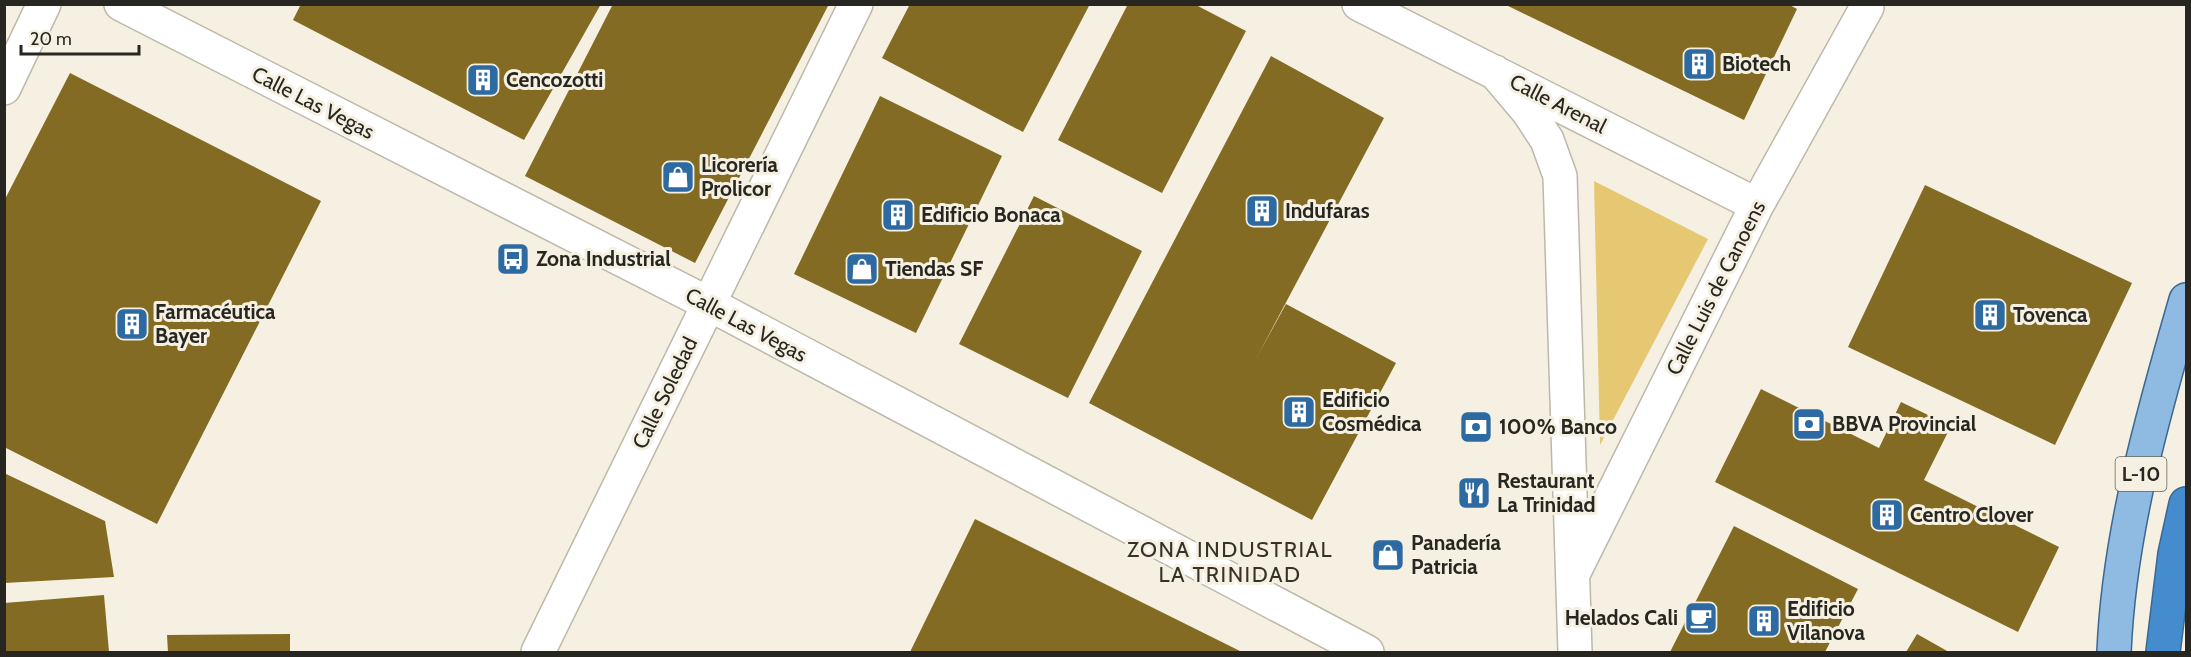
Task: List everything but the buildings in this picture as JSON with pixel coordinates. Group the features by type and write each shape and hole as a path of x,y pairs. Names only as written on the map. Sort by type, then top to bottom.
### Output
{"highway":[{"name":"L-10","path":"2163,652 2175,554 2187,504"}],"main road":[{"name":"L-10","path":"2115,652 2128,532 2158,397 2187,300"}],"street":[{"path":"4,88 44,4"},
{"name":"Calle Las Vegas","path":"121,4 709,304 1366,652"},
{"name":"Calle Soledad","path":"538,652 856,4"},
{"name":"Calle Arenal","path":"1359,4 1757,205"},
{"name":"Calle Luis de Canoens","path":"1573,574 1757,205 1867,7"},
{"name":"Calle Luis de Canoens","path":"1495,72 1528,111 1547,140 1560,176 1575,652"}],"shaded area":[{"path":"1594,181 1708,239 1600,445"}],"place":[{"name":"Biotech","path":"1699,64"},
{"name":"Cencozotti","path":"483,80"},
{"name":"Licorería Prolicor","path":"678,177"},
{"name":"Indufaras","path":"1262,211"},
{"name":"Edificio Bonaca","path":"898,215"},
{"name":"Zona Industrial","path":"513,259"},
{"name":"Tiendas SF","path":"862,269"},
{"name":"Tovenca","path":"1990,315"},
{"name":"Farmacéutica Bayer","path":"132,324"},
{"name":"Edificio Cosmédica","path":"1299,412"},
{"name":"BBVA Provincial","path":"1809,424"},
{"name":"100% Banco","path":"1476,427"},
{"name":"Restaurant La Trinidad","path":"1474,493"},
{"name":"Centro Clover","path":"1887,515"},
{"name":"Panadería Patricia","path":"1388,555"},
{"name":"Helados Cali","path":"1701,618"},
{"name":"Edificio Vilanova","path":"1764,621"}],"district":[{"name":"ZONA INDUSTRIAL LA TRINIDAD","path":"1230,562"}]}
